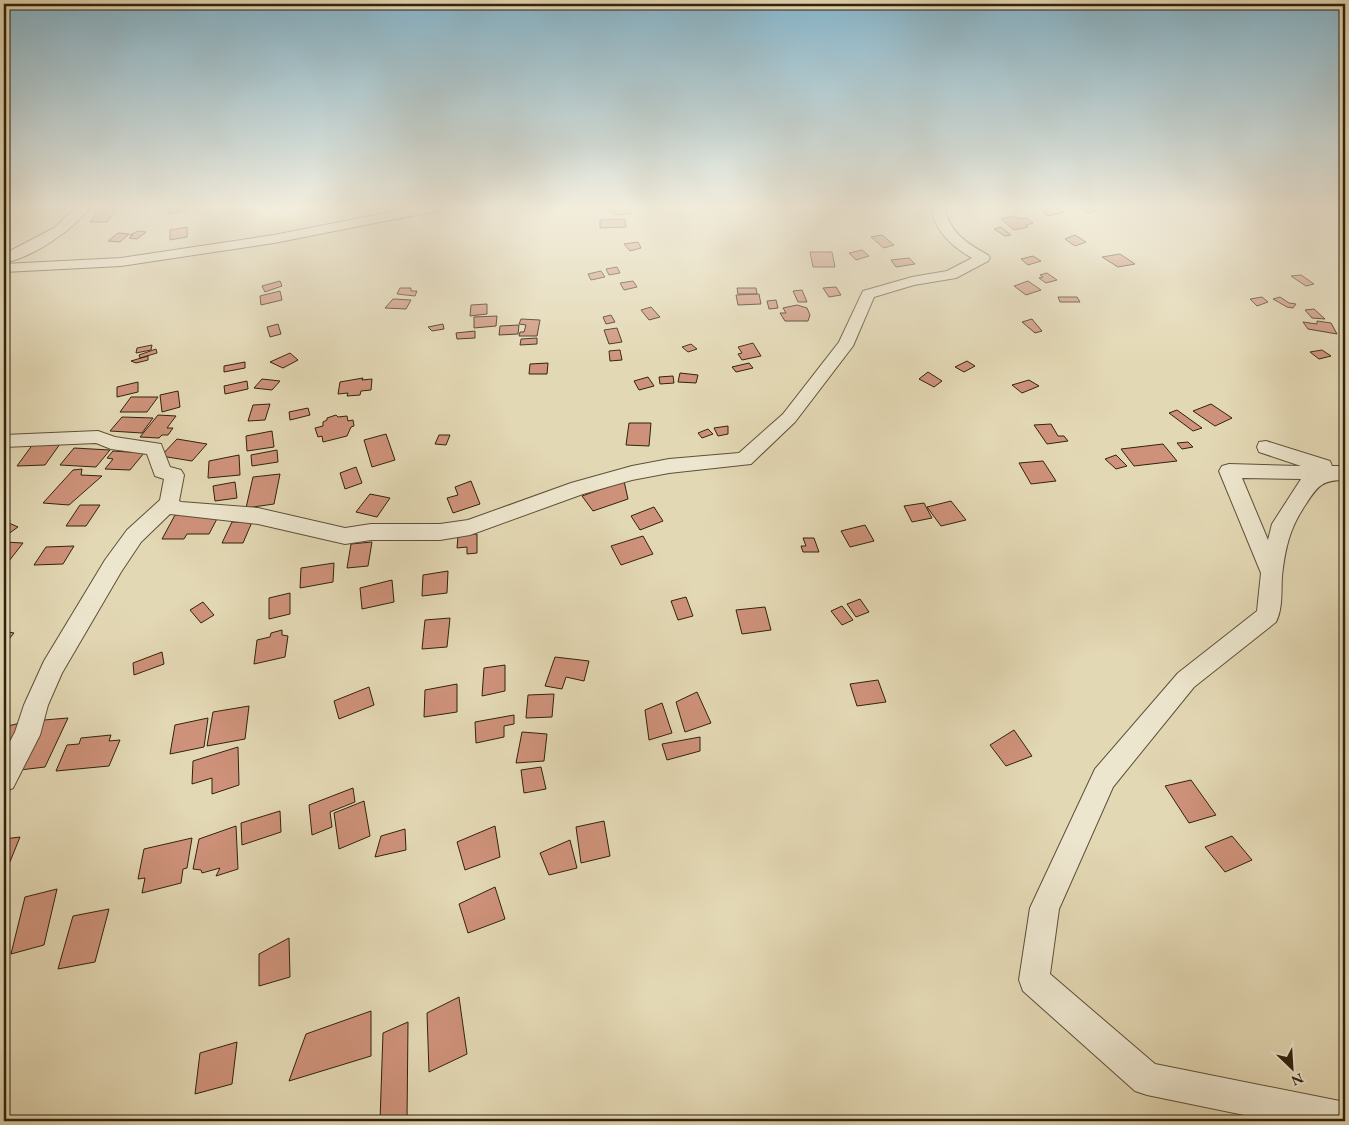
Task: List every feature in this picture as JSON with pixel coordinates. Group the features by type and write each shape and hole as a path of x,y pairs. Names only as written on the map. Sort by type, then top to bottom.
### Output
{"street":[{"path":"4,268 147,258"},
{"path":"169,503 176,509 258,516 345,536 370,532 440,532 470,527 578,488 632,473 669,466 744,459 789,418 847,343 868,294 912,281 951,275 982,258"},
{"path":"4,441 98,438 111,443 154,449 158,465 162,471 174,475 169,503 139,529 128,544 52,668 36,704 27,735 4,780"},
{"path":"1266,447 1338,473"},
{"path":"1272,573 1229,471 1338,473"},
{"path":"1338,473 1308,483 1282,524 1272,573 1268,615 1186,680 1104,778 1045,908 1034,980 1147,1079 1340,1112"}],"building":[{"path":"811,258 833,258 835,267 813,267"},
{"path":"910,258 915,264 896,267 891,260"},
{"path":"1037,258 1041,261 1028,265 1021,259"},
{"path":"1104,258 1127,258 1135,264 1118,267"},
{"path":"617,267 620,273 609,275 606,269"},
{"path":"601,271 605,277 591,280 588,274"},
{"path":"1047,273 1057,280 1046,283 1039,278 1043,277 1040,275"},
{"path":"1301,275 1314,284 1306,286 1291,276"},
{"path":"280,281 282,286 265,292 262,286"},
{"path":"633,281 637,287 624,290 620,283"},
{"path":"1028,281 1041,290 1026,295 1014,286"},
{"path":"836,287 841,295 829,297 823,288"},
{"path":"400,288 411,288 411,291 417,291 415,296 397,294"},
{"path":"737,288 756,288 757,294 738,294"},
{"path":"802,290 807,302 798,302 793,291"},
{"path":"280,291 282,300 261,305 260,296"},
{"path":"759,294 761,304 738,305 736,295"},
{"path":"1058,297 1077,297 1080,302 1060,302"},
{"path":"1262,297 1268,302 1257,306 1250,299"},
{"path":"1280,297 1289,303 1296,304 1293,308 1287,307 1273,299"},
{"path":"393,299 411,300 406,309 385,308"},
{"path":"776,300 778,308 769,309 767,301"},
{"path":"487,304 487,314 470,316 471,305"},
{"path":"797,305 807,308 810,315 808,321 785,321 780,313 786,313 783,308"},
{"path":"651,307 660,317 649,320 641,310"},
{"path":"1314,309 1325,319 1312,318 1305,310"},
{"path":"611,315 615,322 606,324 603,317"},
{"path":"497,316 496,326 474,328 474,317"},
{"path":"521,319 540,320 537,336 519,336 520,332 524,332 526,325 519,324"},
{"path":"1032,319 1042,331 1035,333 1022,322"},
{"path":"1317,321 1331,323 1337,334 1308,329 1303,322 1317,324"},
{"path":"278,324 281,334 270,337 267,327"},
{"path":"443,324 444,329 432,331 428,327"},
{"path":"519,325 518,334 499,335 500,326"},
{"path":"617,328 622,342 609,344 604,330"},
{"path":"475,331 475,338 457,339 456,333"},
{"path":"537,338 537,344 520,345 521,339"},
{"path":"753,343 761,356 742,360 738,354 742,353 738,347"},
{"path":"691,344 697,349 688,352 682,347"},
{"path":"152,345 151,350 136,353 137,348"},
{"path":"156,349 157,353 140,358 139,355"},
{"path":"620,350 622,360 610,361 609,351"},
{"path":"1322,350 1331,356 1319,359 1310,352"},
{"path":"290,353 298,360 283,368 270,362"},
{"path":"148,356 148,360 136,363 131,361"},
{"path":"967,361 975,366 964,372 955,367"},
{"path":"245,362 245,368 224,372 224,366"},
{"path":"548,363 547,374 529,374 530,364"},
{"path":"749,363 753,368 736,372 732,367"},
{"path":"928,372 942,381 934,387 919,379"},
{"path":"680,373 698,375 696,383 678,382"},
{"path":"673,376 674,383 660,384 659,377"},
{"path":"648,377 654,386 639,390 634,381"},
{"path":"363,378 362,380 372,379 371,390 361,391 360,395 347,396 348,393 338,394 340,382"},
{"path":"262,379 280,381 272,390 254,388"},
{"path":"1029,380 1039,386 1022,393 1012,385"},
{"path":"247,381 248,389 225,394 224,386"},
{"path":"138,382 138,392 117,397 117,387"},
{"path":"178,391 180,407 162,412 160,395"},
{"path":"131,397 158,397 147,412 120,412"},
{"path":"270,404 265,420 248,421 253,405"},
{"path":"1211,404 1232,418 1215,426 1193,411"},
{"path":"308,408 310,415 290,420 289,412"},
{"path":"1177,410 1202,428 1193,431 1169,413"},
{"path":"158,415 176,416 167,428 173,428 168,435 162,435 159,438 140,437"},
{"path":"336,415 338,417 347,416 348,421 353,420 354,426 351,427 347,436 323,442 322,436 318,437 315,428 323,426 323,422 327,418"},
{"path":"122,417 153,418 142,433 110,431"},
{"path":"629,423 651,423 649,446 626,445"},
{"path":"1051,424 1058,436 1064,436 1068,441 1047,444 1034,425"},
{"path":"728,426 728,434 718,436 714,428"},
{"path":"708,429 713,434 702,438 698,433"},
{"path":"272,431 274,447 247,451 246,436"},
{"path":"386,434 395,460 372,467 364,440"},
{"path":"439,435 450,435 446,445 435,444"},
{"path":"177,439 207,444 192,461 161,456"},
{"path":"1188,442 1193,447 1182,449 1177,443"},
{"path":"33,444 60,444 45,465 17,466"},
{"path":"1163,444 1177,461 1134,466 1121,449"},
{"path":"74,448 110,450 96,467 60,465"},
{"path":"277,450 278,462 252,466 251,455"},
{"path":"113,451 144,453 130,470 105,469 113,459 107,458"},
{"path":"239,455 240,475 208,478 209,461"},
{"path":"1116,455 1127,466 1116,469 1105,459"},
{"path":"1043,461 1056,481 1031,484 1019,463"},
{"path":"356,467 362,483 345,489 340,473"},
{"path":"82,469 81,475 102,476 69,505 43,503 73,470"},
{"path":"280,474 274,504 246,508 253,477"},
{"path":"471,481 480,504 453,513 447,498 458,495 455,487"},
{"path":"624,481 628,499 593,511 582,496"},
{"path":"235,482 237,498 215,501 213,486"},
{"path":"370,494 390,498 377,517 356,512"},
{"path":"951,501 966,520 941,526 927,507"},
{"path":"924,503 932,518 912,522 904,506"},
{"path":"80,505 100,505 86,526 66,526"},
{"path":"654,507 663,521 640,530 631,516"},
{"path":"6,515 10,520 9,523 18,527 4,537 4,516"},
{"path":"175,515 219,515 209,534 187,534 184,539 162,539"},
{"path":"232,522 252,522 243,543 222,543"},
{"path":"865,525 874,541 850,547 841,531"},
{"path":"477,534 477,553 467,554 467,547 457,548 458,536"},
{"path":"643,536 653,554 621,565 611,546"},
{"path":"803,538 814,538 819,552 803,552 801,546 806,546"},
{"path":"4,542 23,543 9,561 4,561"},
{"path":"372,542 368,566 347,568 351,544"},
{"path":"74,546 63,564 34,565 46,547"},
{"path":"334,563 333,582 300,588 301,568"},
{"path":"448,571 447,593 422,596 423,575"},
{"path":"392,580 394,602 362,609 360,588"},
{"path":"290,593 290,614 269,619 269,598"},
{"path":"686,597 693,616 678,620 671,601"},
{"path":"860,599 869,612 856,617 847,604"},
{"path":"203,602 214,615 201,623 190,610"},
{"path":"842,606 853,620 842,625 831,611"},
{"path":"765,607 771,630 742,634 736,610"},
{"path":"450,618 447,647 422,649 425,620"},
{"path":"282,630 282,635 288,636 285,657 254,664 257,640 270,637 271,633"},
{"path":"4,631 14,633 4,645"},
{"path":"162,652 164,664 134,675 133,663"},
{"path":"555,657 589,661 584,681 566,677 562,689 545,686"},
{"path":"505,665 505,691 482,696 484,668"},
{"path":"878,680 886,702 857,706 850,684"},
{"path":"457,684 457,712 424,717 425,690"},
{"path":"369,687 374,705 339,719 334,701"},
{"path":"697,692 711,723 685,732 676,702"},
{"path":"554,694 552,717 526,718 528,695"},
{"path":"662,703 672,733 649,740 645,710"},
{"path":"249,706 245,739 207,746 213,712"},
{"path":"514,715 514,724 504,726 504,737 476,743 475,722"},
{"path":"68,718 45,767 20,770 44,720"},
{"path":"208,718 204,747 170,754 175,725"},
{"path":"20,723 12,752 4,754 4,727"},
{"path":"1014,730 1032,756 1006,766 990,745"},
{"path":"522,732 547,734 544,761 516,763"},
{"path":"111,735 109,741 120,740 109,766 56,771 67,745 79,744 81,738"},
{"path":"700,737 700,751 667,760 662,744"},
{"path":"238,747 239,785 212,794 212,778 192,784 193,761"},
{"path":"541,767 546,789 524,793 521,770"},
{"path":"1191,780 1216,815 1189,823 1165,786"},
{"path":"353,788 355,802 330,812 332,827 312,835 309,805"},
{"path":"364,801 370,836 339,849 334,813"},
{"path":"280,811 281,832 242,845 241,823"},
{"path":"604,821 610,856 581,863 576,827"},
{"path":"236,826 238,869 216,876 220,868 202,873 201,870 193,869 199,839"},
{"path":"495,826 500,857 465,870 457,842"},
{"path":"405,829 406,850 375,857 381,836"},
{"path":"1232,836 1252,860 1225,872 1205,847"},
{"path":"20,837 7,869 4,870 4,839"},
{"path":"192,838 187,868 183,869 181,883 142,893 145,878 138,879 144,849"},
{"path":"570,840 577,868 549,875 540,853"},
{"path":"495,887 505,919 468,933 459,904"},
{"path":"57,889 44,945 11,954 25,897"},
{"path":"109,909 95,962 58,969 73,916"},
{"path":"289,938 290,977 259,986 259,954"},
{"path":"459,997 467,1054 429,1072 427,1013"},
{"path":"371,1011 371,1056 289,1081 306,1034"},
{"path":"408,1022 407,1121 380,1121 383,1033"},
{"path":"237,1042 232,1084 195,1094 200,1053"}]}
